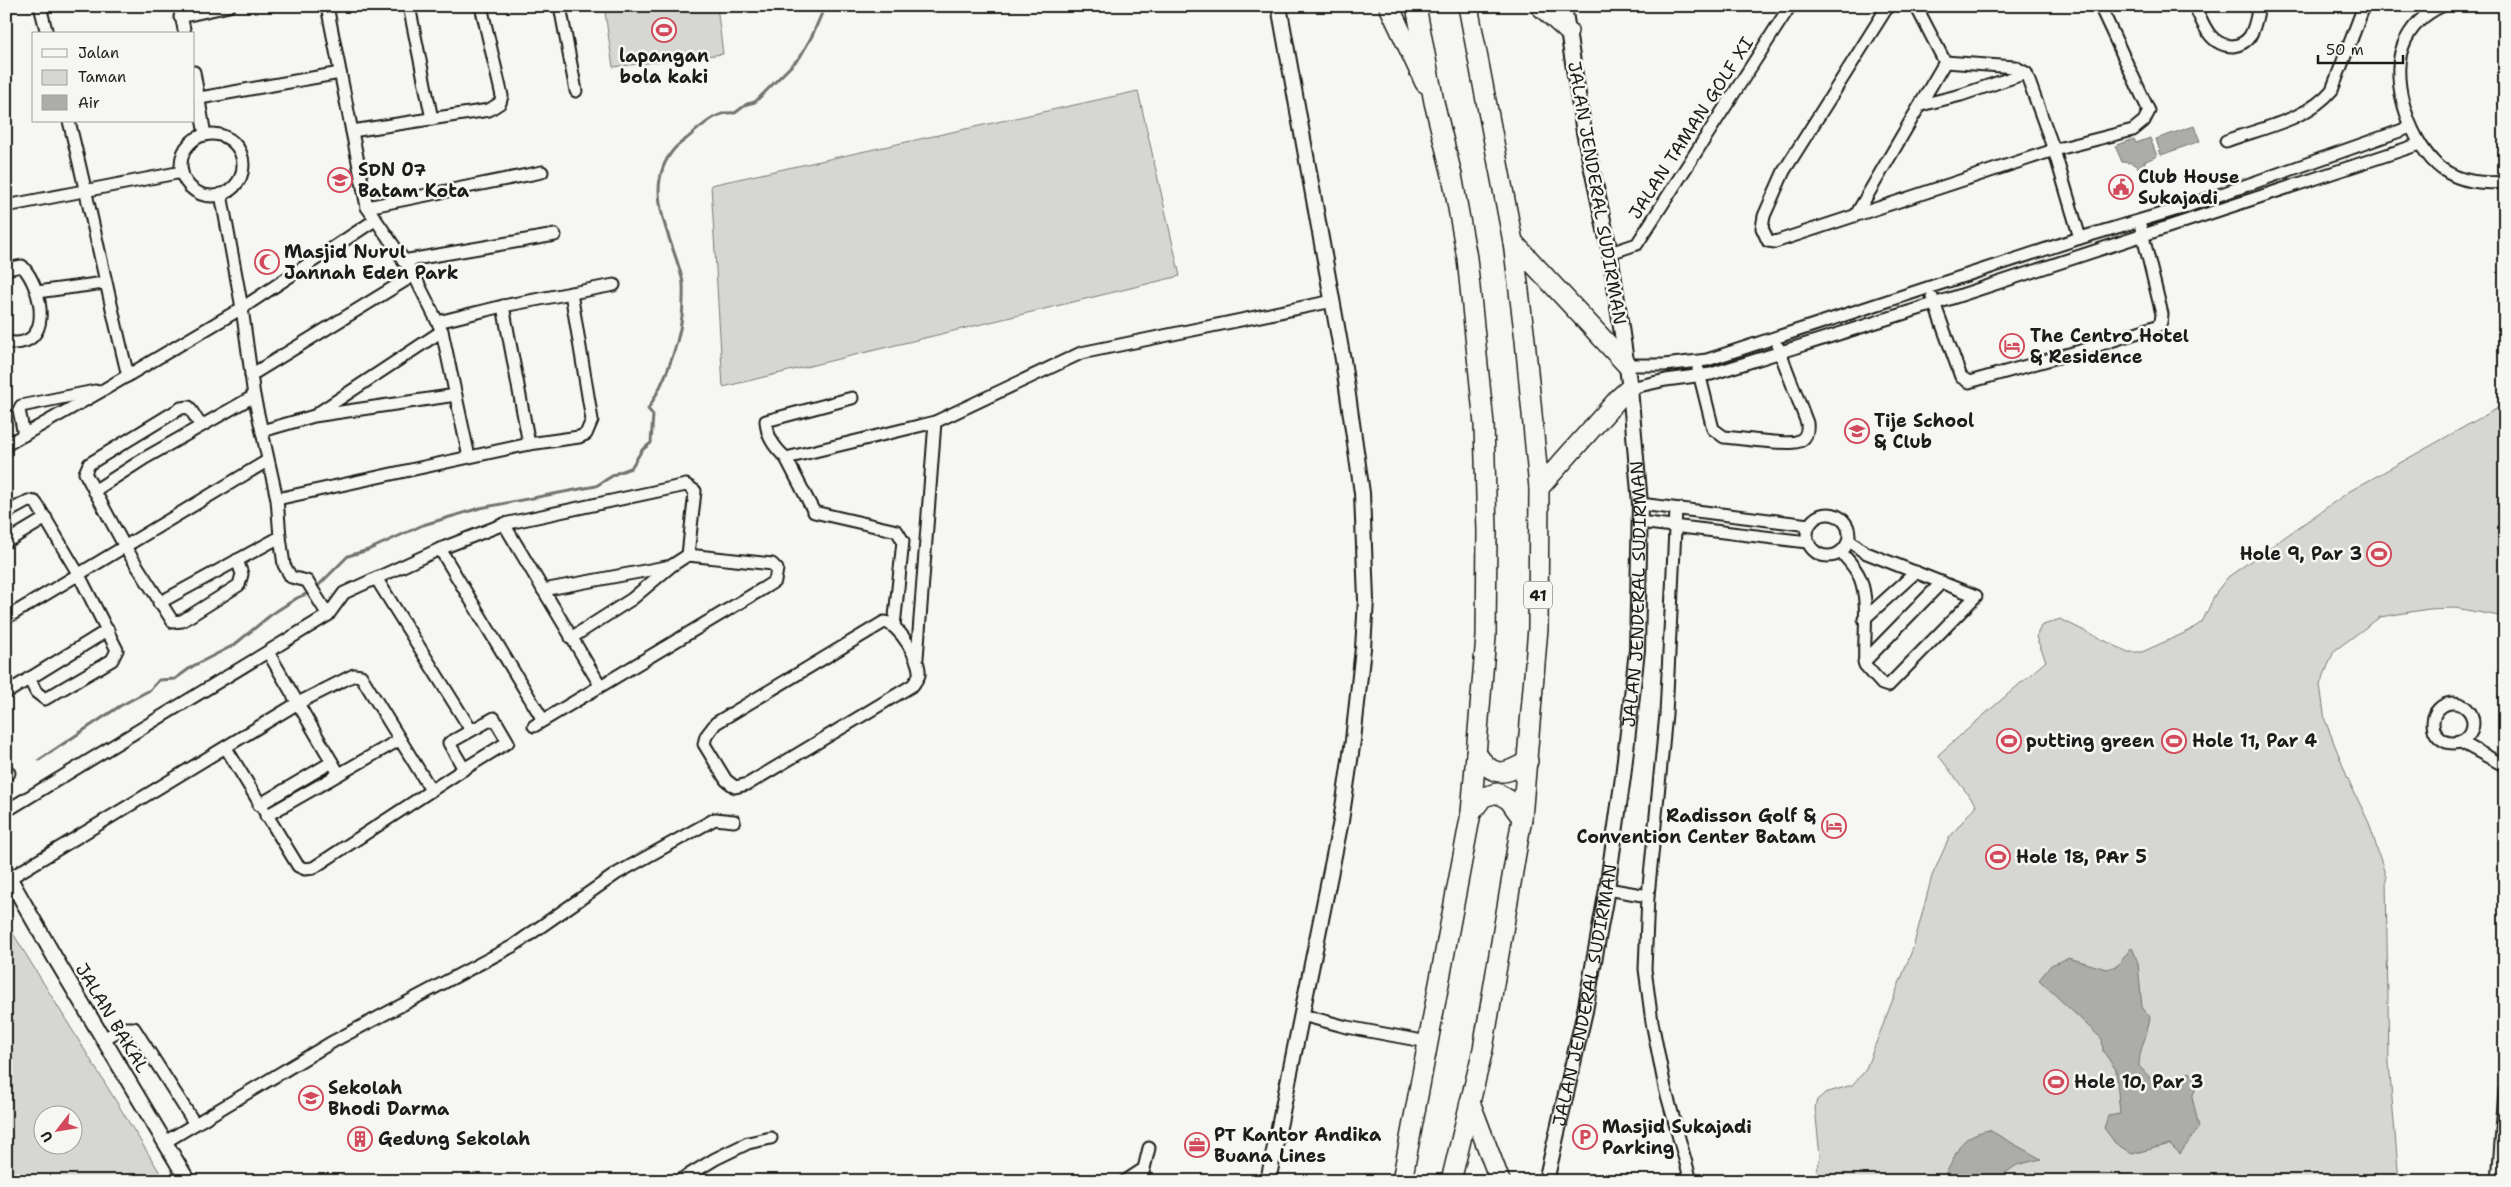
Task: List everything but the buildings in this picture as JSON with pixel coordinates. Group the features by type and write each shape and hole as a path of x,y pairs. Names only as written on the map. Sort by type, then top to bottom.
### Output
{"highway":[{"path":"1389,6 1408,51 1434,102"},
{"path":"1402,1181 1471,813 1486,637 1487,532 1484,424 1467,258 1452,175 1434,102 1416,6"},
{"name":"41","path":"1451,1181 1484,1049 1522,818 1538,628 1539,488 1513,242 1468,6"},
{"path":"1540,6 1557,18 1568,31"},
{"path":"1513,242 1627,365"},
{"path":"1539,488 1630,388"},
{"path":"1476,753 1488,769 1495,772 1509,771 1528,761"},
{"path":"1471,813 1483,797 1497,792 1509,800 1522,818"},
{"path":"1470,1102 1500,1181"}],"street":[{"path":"40,6 46,32"},
{"path":"184,32 180,12 229,6"},
{"path":"327,6 367,207 414,275 440,327 470,457"},
{"path":"409,6 432,119"},
{"path":"352,132 489,110 500,103 502,96 481,6"},
{"path":"560,6 576,91"},
{"path":"1268,1181 1341,821 1354,731 1365,609 1362,493 1333,301 1279,6"},
{"name":"JALAN JENDERAL SUDIRMAN","path":"1546,1181 1585,1011 1607,889 1623,777 1637,650 1638,522 1640,504 1627,365 1610,254 1584,132 1564,6"},
{"name":"JALAN TAMAN GOLF XI","path":"1610,254 1637,244 1790,6"},
{"path":"1888,6 1784,171 1764,216 1762,228 1768,241 1775,242 1857,213 2054,150 2133,130 2148,116 2149,110 2100,6"},
{"path":"1916,6 1945,62"},
{"path":"2195,6 2210,36 2225,45 2234,46 2244,43 2250,36 2259,6"},
{"path":"2442,6 2422,18 2408,36 2401,52 2399,83 2411,127 2420,144 2441,168 2467,181 2488,184 2505,182"},
{"path":"2226,141 2308,111 2325,98 2332,90 2365,8"},
{"path":"1857,213 1945,62"},
{"path":"1945,62 2015,67 2026,73 2054,150 2080,238"},
{"path":"200,98 340,73"},
{"path":"1921,105 1961,95 2026,73"},
{"path":"195,76 205,135"},
{"path":"68,122 86,190 104,283 128,376"},
{"path":"1627,365 1664,365 1697,362 1776,338 2080,238 2182,208 2411,127"},
{"path":"205,135 226,137 234,144 241,158 241,173 237,182 230,190 221,194 211,196 192,189 182,172 183,153 188,145 205,135"},
{"path":"1630,388 1666,380 1698,377 1780,352 1934,304 2420,144"},
{"path":"6,206 182,172"},
{"path":"367,207 542,172"},
{"path":"221,194 242,308 254,396 276,499 284,565 291,577 307,581 326,612"},
{"path":"6,445 106,389 242,308 375,220"},
{"path":"1929,288 1961,377 1969,382 2080,351 2157,326 2161,322 2162,314 2139,220"},
{"path":"403,260 556,235"},
{"path":"6,270 22,266 37,292 41,321 39,328 27,340 6,342"},
{"path":"251,375 414,275"},
{"path":"37,292 104,283"},
{"path":"314,416 440,327 503,306 614,285"},
{"path":"276,499 529,444 579,437 590,428 592,420 571,293"},
{"path":"786,458 935,422 1081,353 1333,301"},
{"path":"503,306 529,444"},
{"path":"1697,362 1698,377 1713,429 1718,434 1724,437 1795,442 1805,435 1807,423 1776,338"},
{"path":"24,435 19,410 21,406 106,389"},
{"path":"262,431 314,416 456,395"},
{"path":"94,491 254,396"},
{"path":"852,398 766,421 767,432 775,448 786,458 814,512 897,532 902,541 894,626"},
{"path":"201,426 189,407 185,406 89,464 85,473 125,548 173,622 182,621 239,585 242,574 237,560"},
{"path":"917,658 894,626 884,622 716,723 706,736 704,744 726,780 735,787 748,784 913,685 919,676 917,658 935,422"},
{"path":"6,618 267,461"},
{"path":"6,811 268,652 326,612 344,593 440,549 504,524 686,485 695,491 688,555"},
{"path":"6,514 31,500 46,518 79,575 118,650 112,660 45,700 36,692 28,678"},
{"path":"1640,504 1809,525"},
{"path":"1676,509 1666,714 1648,896 1645,969 1652,1022 1665,1088 1691,1181"},
{"path":"1832,514 1844,521 1849,533 1849,540 1841,552 1835,556 1822,556 1815,553 1807,542 1809,525 1818,516 1832,514"},
{"path":"6,542 46,518"},
{"path":"1638,522 1807,542"},
{"path":"504,524 600,686"},
{"path":"159,603 280,537"},
{"path":"1841,552 1853,566 1861,580 1864,619 1864,662 1866,667 1882,684 1888,686 1976,596 1864,552 1849,540"},
{"path":"440,549 539,723 764,588 775,580 777,569 772,564 688,555 671,566 632,599 571,638"},
{"path":"543,590 671,566"},
{"path":"1864,619 1916,572"},
{"path":"376,578 471,730"},
{"path":"1864,662 1942,582"},
{"path":"6,692 108,630"},
{"path":"268,652 340,774"},
{"path":"8,875 226,748 298,703 354,675 361,676 431,790"},
{"path":"226,748 259,805 298,866 304,869 313,868 508,742 494,718 449,743 464,769"},
{"path":"266,816 399,740"},
{"path":"2459,741 2505,766"},
{"path":"259,805 332,762"},
{"path":"165,1142 334,1041 512,946 616,874 715,819 734,821"},
{"name":"JALAN BAKAL","path":"8,875 102,1039 188,1181"},
{"path":"1607,889 1648,896"},
{"path":"1302,1016 1347,1027 1428,1042"},
{"path":"102,1039 125,1028 134,1028 195,1124"},
{"path":"2498,1181 2505,1091"},
{"path":"679,1181 714,1159 748,1143 771,1138"},
{"path":"1124,1181 1142,1176 1149,1148"}],"green space":[{"name":"lapangan bola kaki","path":"604,6 717,6 723,54 613,67"},
{"path":"1138,91 1180,276 723,387 711,185"},
{"path":"2505,404 2505,617 2455,608 2429,609 2380,617 2334,651 2320,685 2325,720 2348,779 2369,823 2386,877 2389,1063 2399,1181 1815,1181 1820,1156 1815,1108 1817,1100 1825,1093 1852,1085 1865,1071 1913,948 1932,876 1949,838 1976,805 1938,755 2046,661 2036,637 2041,626 2060,619 2128,652 2142,652 2189,631 2202,622 2217,591 2228,577 2350,491"},
{"path":"6,922 165,1181 6,1181"}],"water":[{"path":"2194,126 2200,141 2161,155 2156,139"},
{"path":"2150,138 2157,156 2144,162 2147,169 2142,171 2132,163 2122,162 2115,146 2134,139 2136,143"},
{"path":"2132,947 2138,963 2142,1007 2150,1017 2140,1053 2139,1066 2157,1085 2174,1085 2189,1072 2200,1079 2192,1097 2199,1127 2180,1154 2170,1144 2132,1154 2115,1143 2104,1128 2108,1116 2120,1114 2116,1070 2103,1051 2102,1039 2039,980 2051,965 2069,958 2106,969 2117,966"},
{"path":"1989,1130 2041,1159 2017,1165 1993,1181 1940,1181 1963,1143 1977,1133"}],"waterway":[{"path":"39,760 120,706 150,690 159,680 175,679 193,666 234,645 272,614 297,598 313,591 348,556 368,550 423,525 480,508 596,486 617,473 631,468 642,450 651,443 653,415 648,409 667,371 677,343 682,314 683,281 666,229 659,195 660,179 665,163 675,148 707,122 723,114 735,113 747,104 755,102 800,57 812,36 825,6"}],"place":[{"name":"lapangan bola kaki","path":"664,30"},
{"name":"SDN 07 Batam Kota","path":"340,180"},
{"name":"Club House Sukajadi","path":"2121,187"},
{"name":"Masjid Nurul Jannah Eden Park","path":"267,262"},
{"name":"The Centro Hotel & Residence","path":"2012,346"},
{"name":"Tije School & Club","path":"1857,431"},
{"name":"Hole 9, Par 3","path":"2379,554"},
{"name":"putting green","path":"2009,741"},
{"name":"Hole 11, Par 4","path":"2174,741"},
{"name":"Radisson Golf & Convention Center Batam","path":"1834,826"},
{"name":"Hole 18, PAr 5","path":"1998,857"},
{"name":"Hole 10, Par 3","path":"2056,1082"},
{"name":"Sekolah Bhodi Darma","path":"311,1098"},
{"name":"Masjid Sukajadi Parking","path":"1585,1137"},
{"name":"Gedung Sekolah","path":"360,1139"},
{"name":"PT Kantor Andika Buana Lines","path":"1197,1145"}]}
